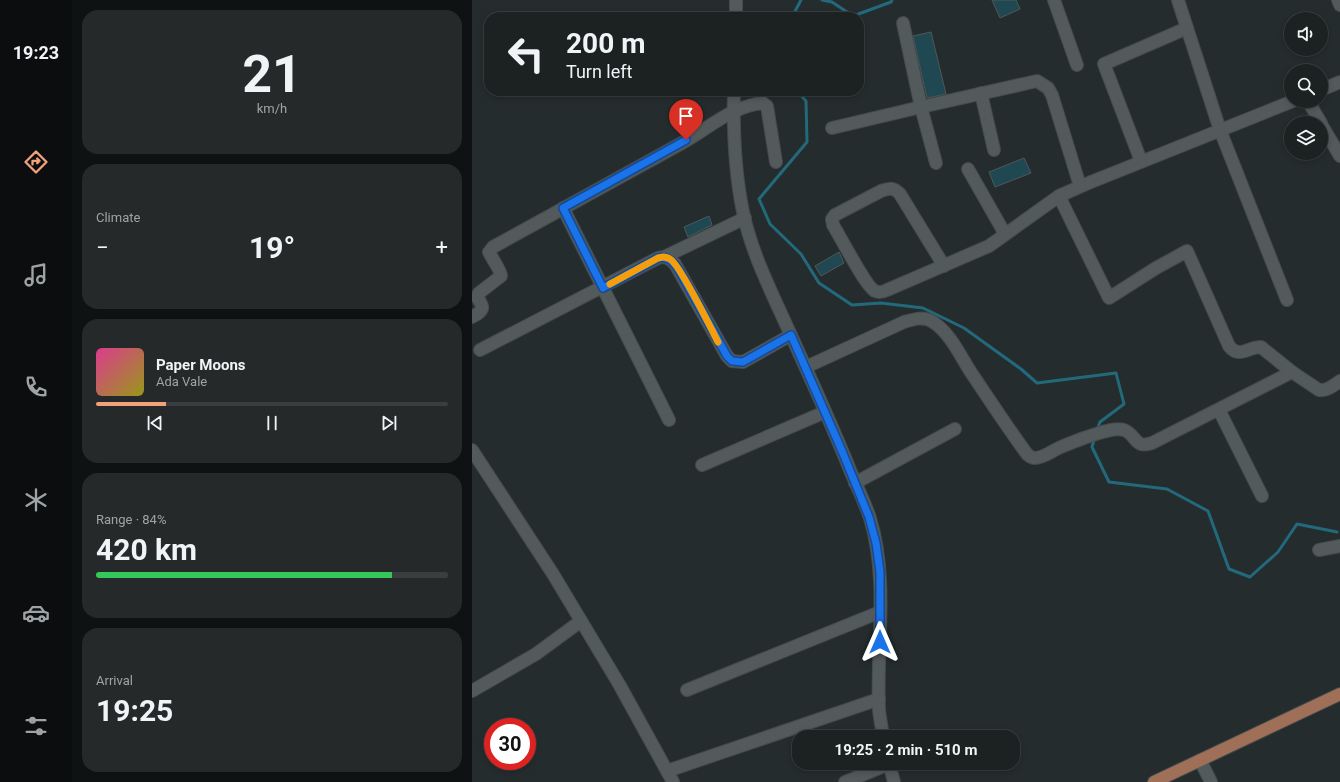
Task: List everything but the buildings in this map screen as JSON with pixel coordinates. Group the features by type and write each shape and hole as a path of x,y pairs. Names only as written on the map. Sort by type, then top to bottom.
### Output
{"main road":[{"path":"1154,782 1340,694"}],"street":[{"path":"736,0 736,12"},
{"path":"1054,0 1077,64"},
{"path":"1178,0 1220,130 1287,300"},
{"path":"1338,0 1340,5"},
{"path":"903,23 921,107 936,163"},
{"path":"1142,162 1104,64 1187,28"},
{"path":"832,128 1037,81 1048,88 1052,95 1080,186"},
{"path":"1328,87 1340,82"},
{"path":"981,93 994,150"},
{"path":"734,96 736,164 739,191 754,250 855,483 869,517 876,543 880,572 879,711 882,730"},
{"path":"472,317 481,312 483,309 477,297 479,292 501,276 501,273 492,260 489,252 493,247 686,140 734,111 763,102 767,106 776,162"},
{"path":"944,266 900,194 893,188 881,191 835,215 832,219 833,225 867,283 875,292 881,292 944,266 989,246 1059,196 1080,186 1284,105"},
{"path":"1328,135 1340,156"},
{"path":"968,169 1005,234"},
{"path":"1059,196 1109,298 1156,268 1187,251 1229,346 1233,351 1241,352 1256,347 1261,347 1292,372 1319,390 1330,388 1340,381"},
{"path":"563,208 669,420"},
{"path":"480,350 603,288 658,258 664,257 745,218"},
{"path":"664,257 670,259 675,264 727,356 732,361 743,362 791,335"},
{"path":"806,367 904,322 916,318 933,322 948,337 1007,428 1031,457 1041,457 1060,447 1088,436 1117,429 1130,434 1140,444 1148,445 1292,372"},
{"path":"1219,410 1262,496"},
{"path":"702,465 825,412"},
{"path":"855,483 955,429"},
{"path":"472,450 553,574 618,684 673,782"},
{"path":"1319,550 1340,546"},
{"path":"687,690 880,612"},
{"path":"472,691 536,654 581,621"},
{"path":"667,771 879,699"},
{"path":"1200,760 1211,782"},
{"path":"845,782 873,770"},
{"path":"891,770 894,782"}],"waterway":[{"path":"795,12 801,0"},
{"path":"822,0 832,2 847,12"},
{"path":"864,12 891,2 892,0"},
{"path":"802,96 806,101 807,142 759,199 770,224 801,254 819,283 852,305 881,303 923,308 964,328 1021,369 1037,383 1116,373 1124,404 1100,422 1097,430"},
{"path":"1095,437 1092,447 1109,482 1167,489 1208,511 1229,569 1250,577 1278,552 1297,524 1337,532"}],"slow traffic":[{"path":"610,284 658,258 664,257 670,259 679,270 718,342"}],"route":[{"path":"686,140 563,208 603,288 658,258 664,257 670,259 679,270 727,356 732,361 743,362 791,335 869,517 876,543 880,572 880,642"}]}
